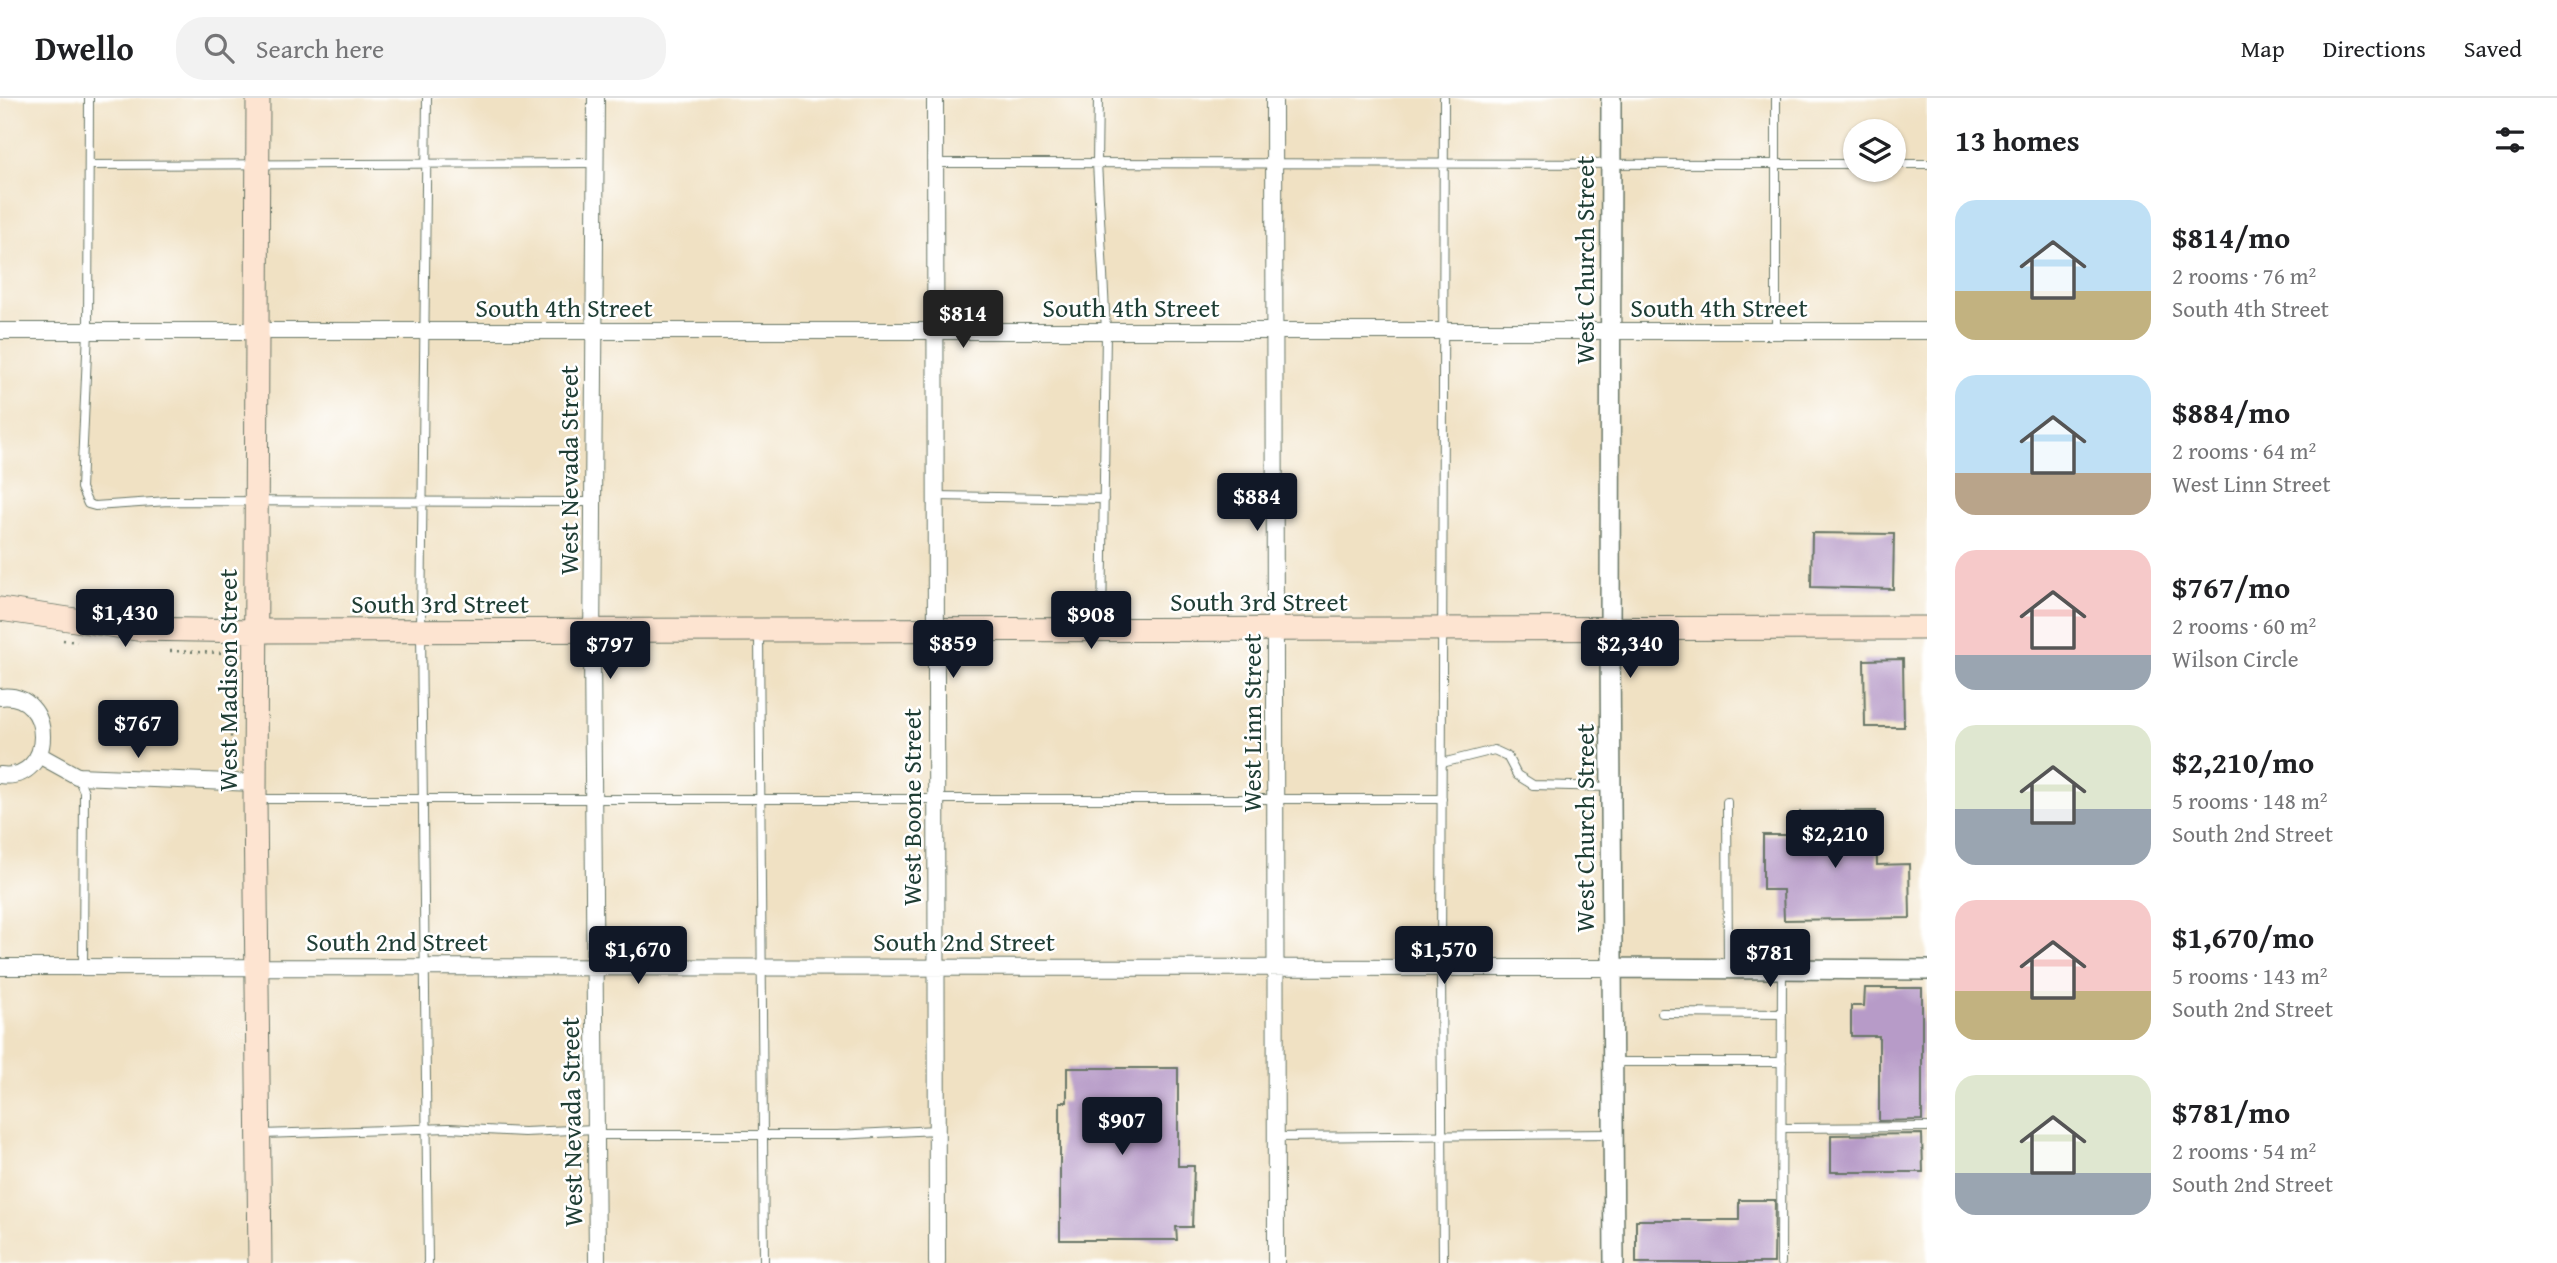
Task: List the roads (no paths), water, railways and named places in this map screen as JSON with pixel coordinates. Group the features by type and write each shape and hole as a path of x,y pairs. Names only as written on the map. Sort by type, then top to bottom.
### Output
{"main road":[{"name":"West Madison Street","path":"258,98 255,791 260,1263"},
{"name":"South 3rd Street","path":"0,609 137,629 255,631 1927,628"}],"street":[{"name":"West Nevada Street","path":"596,98 592,630 597,1263"},
{"name":"West Boone Street","path":"935,98 937,1263"},
{"name":"West Linn Street","path":"1274,98 1276,1263"},
{"name":"West Church Street","path":"1611,98 1610,629 1614,1263"},
{"name":"South 4th Street","path":"0,331 1927,331"},
{"path":"0,697 9,696 27,703 40,718 44,736 39,755 26,770 8,776 0,775"},
{"path":"39,755 77,776 255,791"},
{"name":"South 2nd Street","path":"0,967 1927,970"}],"lane":[{"path":"89,98 88,331 81,488 88,504 95,506 168,500 592,502"},
{"path":"427,98 421,631 428,1263"},
{"path":"1098,98 1097,162 1106,331 1102,629"},
{"path":"1443,1263 1441,968 1444,98"},
{"path":"1776,98 1776,331"},
{"path":"89,165 596,163"},
{"path":"935,163 1843,164"},
{"path":"1906,164 1927,164"},
{"path":"935,496 1104,499"},
{"path":"759,630 764,968 764,1263"},
{"path":"1442,763 1494,750 1507,756 1517,775 1533,785 1611,787"},
{"path":"77,776 84,791 83,967"},
{"path":"255,791 424,799 1442,799"},
{"path":"1727,803 1728,968"},
{"path":"1781,1263 1782,968"},
{"path":"1661,1013 1782,1014"},
{"path":"1612,1062 1782,1062"},
{"path":"1782,1128 1927,1127"},
{"path":"259,1135 427,1130 764,1136 936,1130"},
{"path":"1276,1137 1613,1134"}]}
